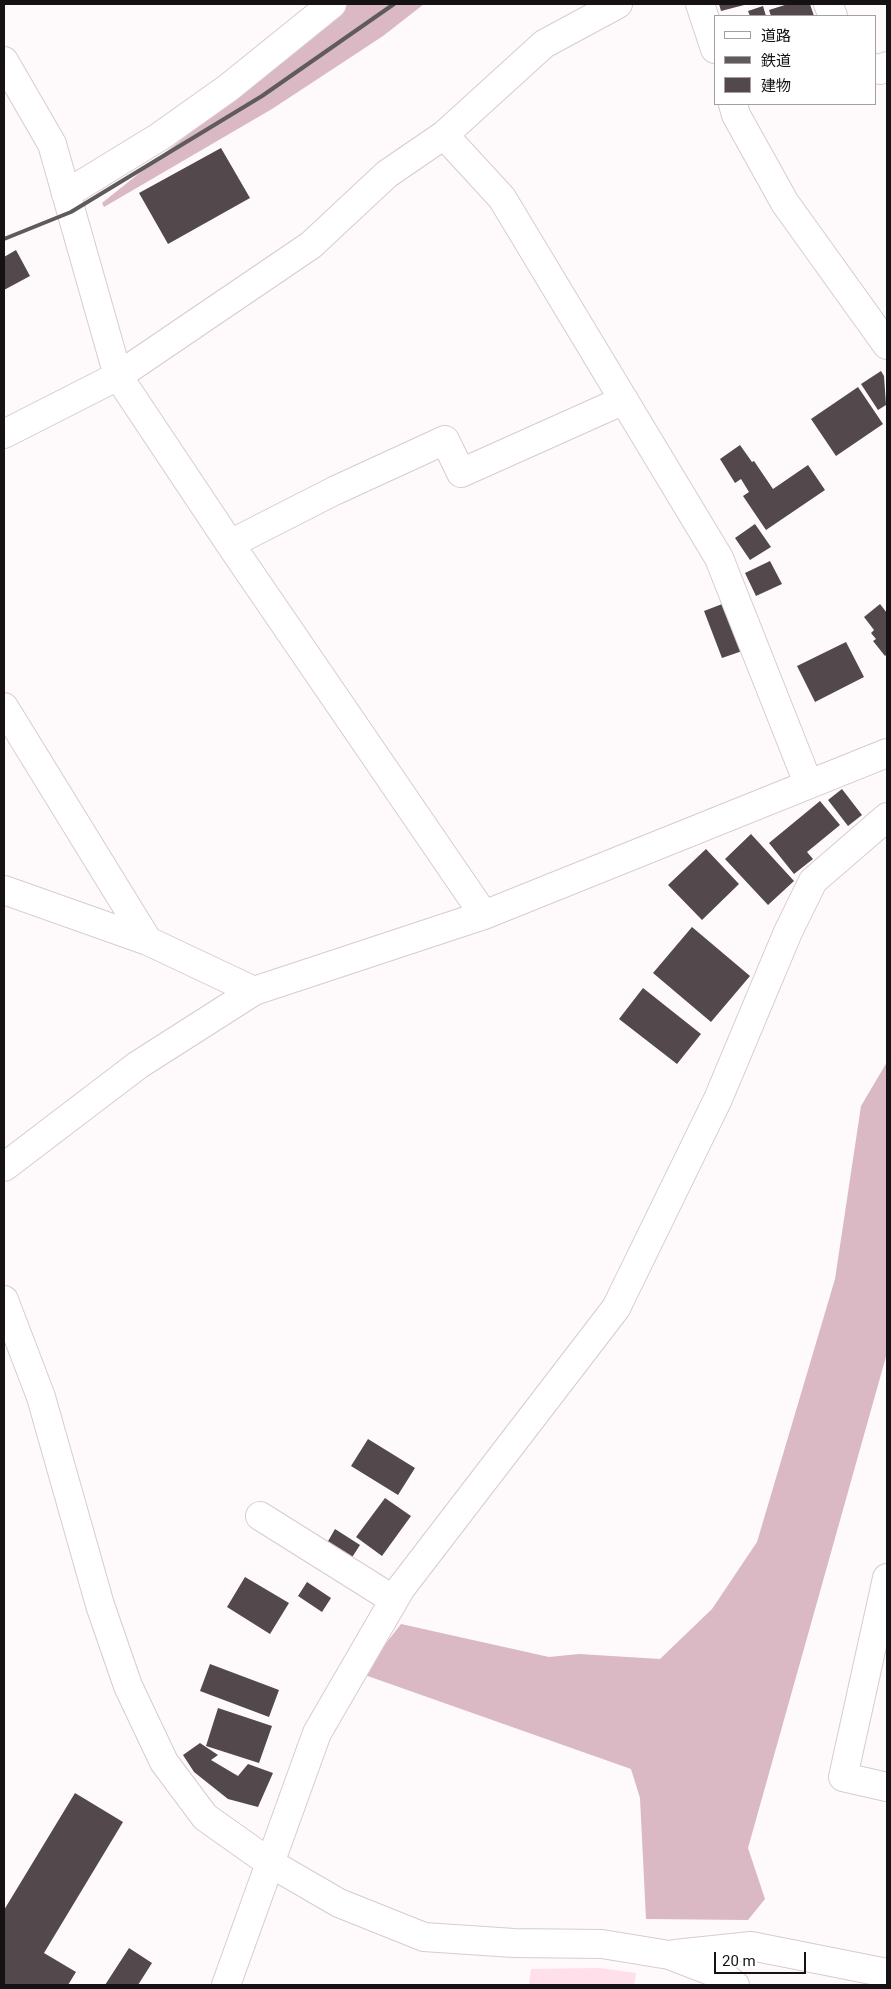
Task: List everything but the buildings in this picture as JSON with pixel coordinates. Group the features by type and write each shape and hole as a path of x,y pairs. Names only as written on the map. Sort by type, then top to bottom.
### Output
{"street":[{"path":"66,194 160,137 220,94 332,4"},
{"path":"4,434 118,376 311,245 387,174 444,135 544,44 618,4"},
{"path":"700,4 714,46"},
{"path":"4,60 52,144 118,376 230,544 484,915"},
{"path":"733,105 736,115 785,203 887,345"},
{"path":"444,135 502,198 719,558 808,783"},
{"path":"230,544 334,491 444,440 461,473 624,400"},
{"path":"4,707 148,941"},
{"path":"4,1167 138,1065 254,991 484,915 808,783 887,753"},
{"path":"226,1985 317,1733 401,1588 616,1308 718,1100 788,932 813,881 887,817"},
{"path":"4,890 148,941 254,991"},
{"path":"4,1300 41,1397 100,1605 128,1686 164,1762 206,1817 270,1862 339,1903 424,1937 514,1943 602,1944 669,1955 724,1976 735,1985"},
{"path":"260,1516 394,1600"},
{"path":"887,1578 843,1777 887,1787"},
{"path":"669,1955 751,1946 887,1973"}],"shaded area":[{"path":"345,4 424,4 383,36 272,109 104,207 102,203 237,95"},
{"path":"887,1062 887,1353 748,1848 765,1899 748,1920 646,1919 640,1798 631,1769 362,1674 401,1624 549,1657 579,1654 660,1659 712,1609 757,1542 835,1279 861,1106"},
{"path":"599,1968 636,1973 634,1985 529,1985 531,1969"}],"railway":[{"path":"4,239 71,212 262,96 394,4"}]}
